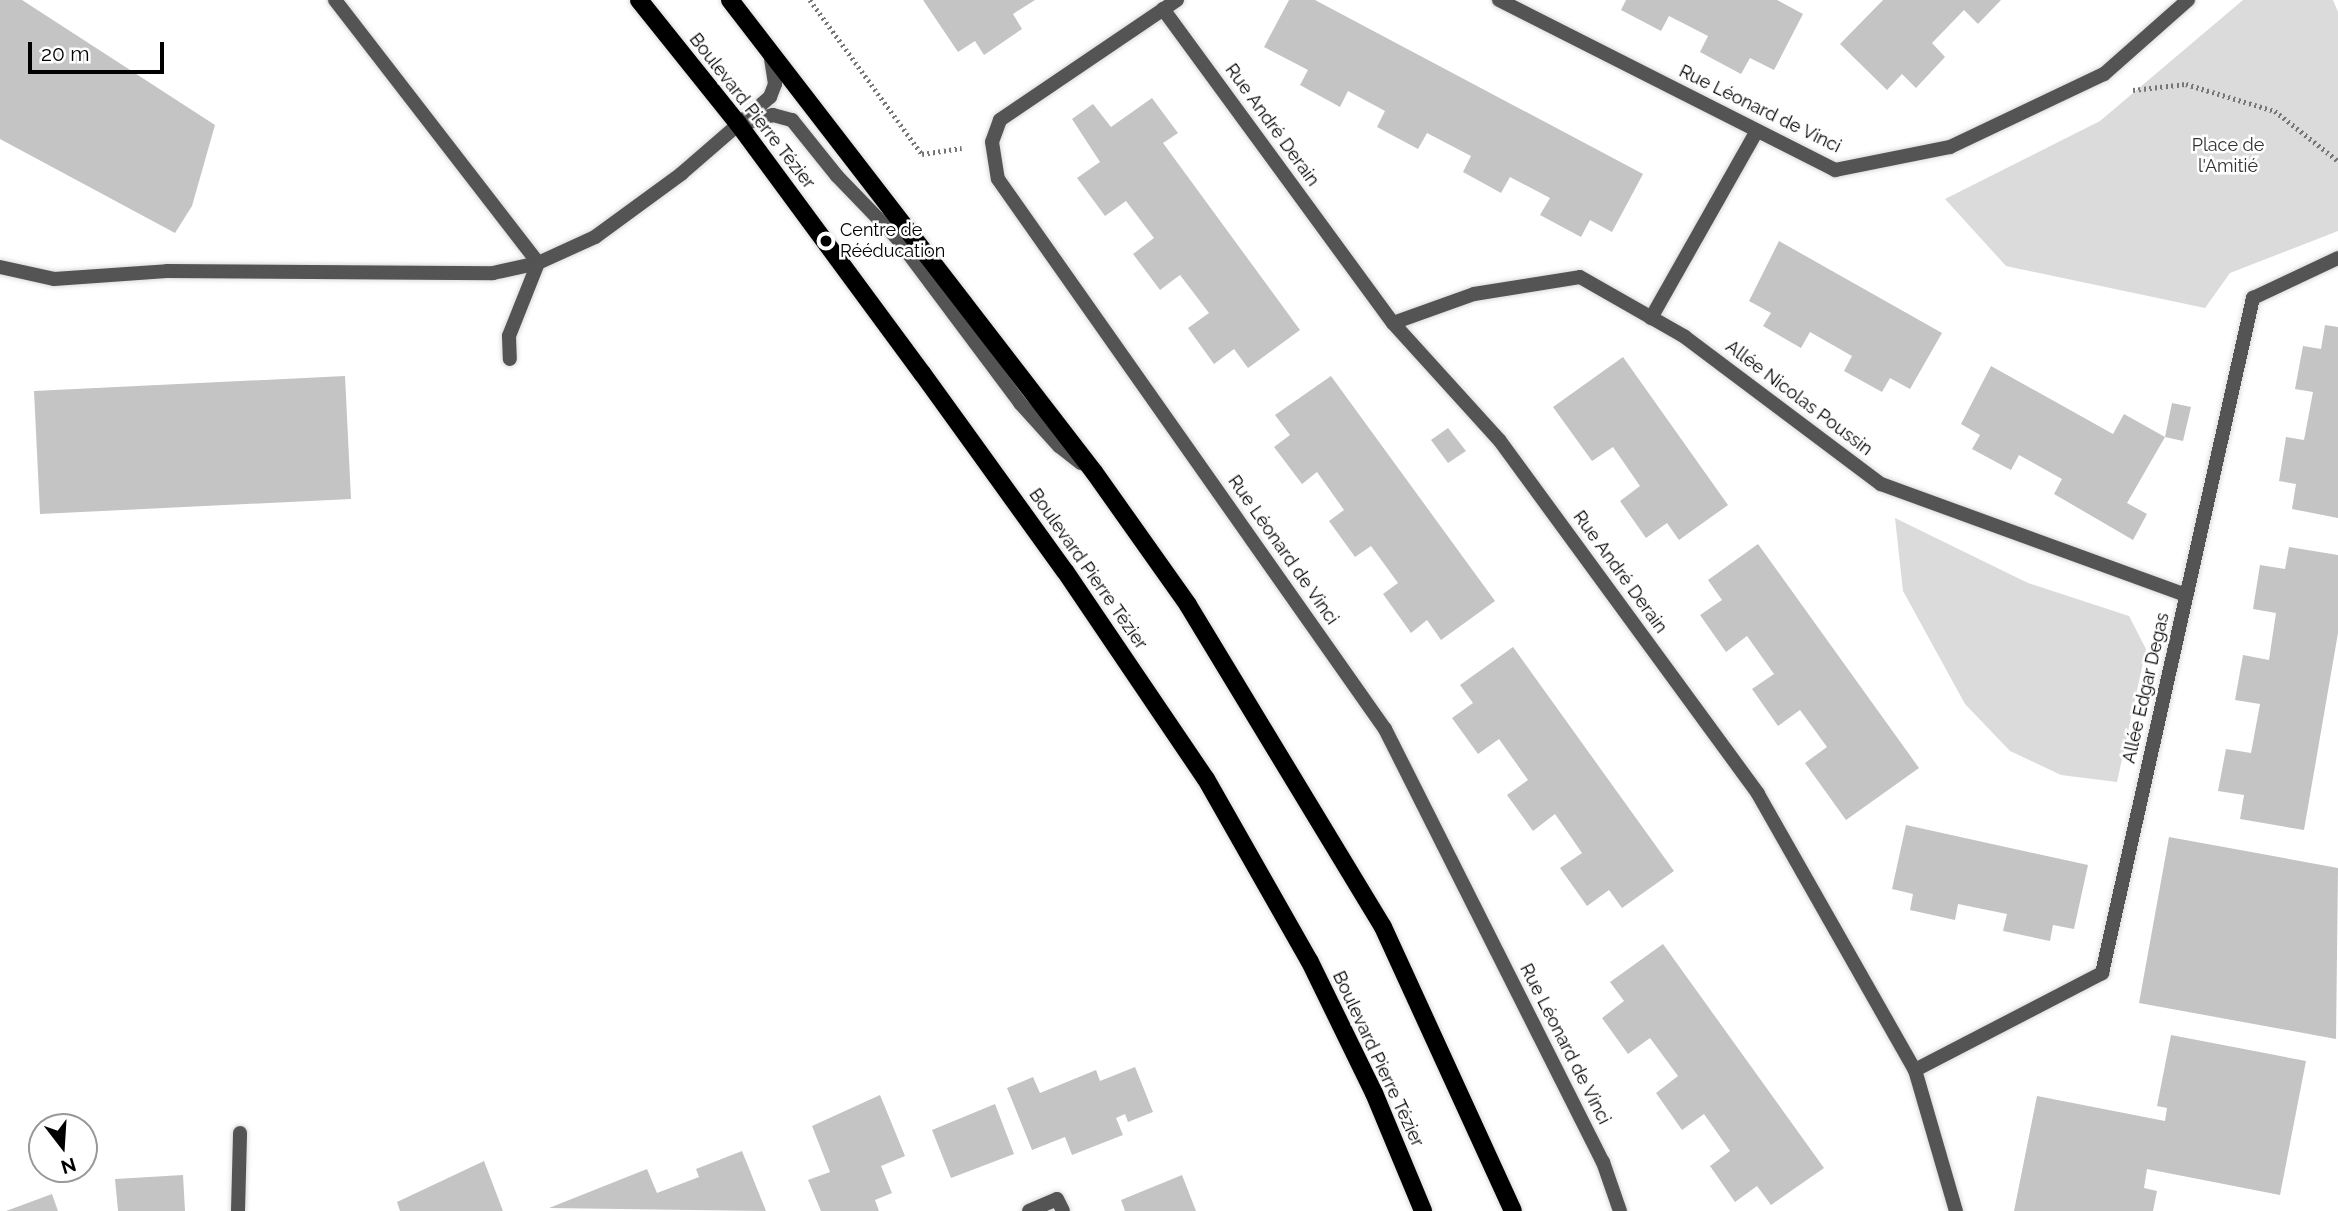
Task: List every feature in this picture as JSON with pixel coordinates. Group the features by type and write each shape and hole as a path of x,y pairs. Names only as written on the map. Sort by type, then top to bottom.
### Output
{"main road":[{"name":"Boulevard Pierre Tézier","path":"639,0 739,125 1050,549 1206,779 1310,962 1374,1093 1423,1211"},
{"path":"733,1 819,120 1094,472 1188,605 1383,927 1513,1211"}],"street":[{"path":"335,0 538,263"},
{"path":"992,142 1000,120 1177,0"},
{"name":"Rue Léonard de Vinci","path":"1499,0 1835,170 1950,147 2104,74 2188,0"},
{"name":"Rue André Derain","path":"1163,9 1393,323 1500,441 1758,793 1914,1070 1956,1211"},
{"path":"0,267 54,279 167,271 494,273 538,263 595,237 739,125 769,97 775,84 767,46"},
{"path":"739,125 773,115 792,120 837,176 896,237 1020,403 1059,446 1094,472"},
{"path":"1651,318 1757,131"},
{"name":"Rue Léonard de Vinci","path":"992,142 998,178 1385,729 1603,1162 1620,1211"},
{"name":"Allée Edgar Degas","path":"1914,1070 2102,973 2253,299 2338,258"},
{"path":"510,359 509,336 538,263"},
{"name":"Allée Nicolas Poussin","path":"1393,323 1474,294 1580,277 1685,337 1881,484 2186,596"},
{"path":"239,1211 240,1133"},
{"path":"1029,1211 1057,1199 1063,1211"}],"path":[{"path":"810,0 922,154 992,142"},
{"path":"2104,74 2135,91 2186,84 2275,111 2338,161"}],"green space":[{"name":"Place de l'Amitié","path":"2243,0 2333,0 2338,12 2338,231 2230,273 2205,308 2006,266 1945,199 2100,121"},
{"path":"1895,518 2028,583 2129,616 2146,649 2117,782 2061,775 2010,751 1965,704 1903,591"}],"building":[{"path":"0,0 22,0 215,125 192,206 175,233 0,139"},
{"path":"923,0 1035,0 1013,14 1022,29 984,55 975,41 958,52"},
{"path":"1289,0 1315,0 1643,174 1612,232 1590,220 1581,237 1540,215 1550,198 1510,177 1501,193 1463,172 1471,156 1427,133 1418,149 1377,127 1385,111 1348,91 1340,107 1300,85 1308,70 1264,47"},
{"path":"1626,0 1777,0 1803,14 1774,70 1750,58 1741,74 1700,52 1708,36 1669,16 1661,31 1621,10"},
{"path":"1883,0 2001,0 1978,24 1964,10 1932,43 1945,57 1916,88 1902,74 1887,90 1840,44"},
{"path":"1152,98 1178,133 1163,143 1300,330 1248,368 1234,349 1214,364 1188,328 1209,313 1180,275 1160,290 1133,254 1154,238 1126,201 1105,216 1077,178 1100,162 1072,119 1093,104 1111,127"},
{"path":"1779,241 1942,333 1910,389 1890,378 1882,392 1844,371 1852,356 1810,332 1801,348 1763,326 1771,313 1749,301"},
{"path":"2325,325 2338,327 2338,518 2292,509 2296,484 2279,481 2286,437 2304,440 2313,392 2295,389 2303,346 2321,349"},
{"path":"1623,357 1728,505 1679,540 1667,523 1646,538 1620,501 1640,486 1613,447 1592,461 1553,407"},
{"path":"1991,366 2113,434 2124,414 2165,437 2127,503 2147,514 2133,540 2054,494 2062,479 2019,455 2011,470 1972,449 1980,435 1961,424"},
{"path":"345,376 351,499 40,514 34,391"},
{"path":"1331,376 1495,601 1441,640 1427,620 1411,633 1383,594 1398,583 1371,546 1355,557 1329,521 1344,510 1317,472 1302,484 1274,447 1290,435 1275,415"},
{"path":"2172,403 2191,407 2183,441 2165,437"},
{"path":"1448,428 1466,451 1448,463 1431,440"},
{"path":"1758,544 1919,768 1846,820 1805,763 1827,747 1800,710 1778,726 1752,689 1774,674 1747,636 1726,652 1700,615 1722,600 1708,580"},
{"path":"2289,547 2338,555 2338,633 2304,830 2240,819 2244,795 2218,791 2226,749 2251,753 2260,704 2235,700 2243,655 2269,660 2276,613 2253,609 2260,565 2285,569"},
{"path":"1513,647 1674,871 1622,908 1609,890 1587,906 1560,868 1582,853 1555,814 1533,831 1507,795 1528,780 1499,739 1478,754 1452,718 1473,703 1460,685"},
{"path":"1906,825 2088,865 2074,929 2053,925 2050,941 2003,931 2007,914 1958,904 1955,920 1910,910 1913,894 1892,889"},
{"path":"2169,837 2338,868 2336,1039 2139,1003"},
{"path":"1663,944 1824,1168 1771,1205 1757,1186 1735,1202 1710,1166 1730,1151 1704,1114 1682,1130 1656,1093 1678,1076 1650,1038 1628,1054 1602,1018 1624,1001 1610,982"},
{"path":"2171,1035 2306,1061 2280,1195 2147,1169 2144,1188 2157,1191 2153,1211 2014,1211 2037,1096 2165,1121 2167,1108 2157,1106"},
{"path":"1135,1067 1153,1112 1128,1122 1125,1114 1116,1118 1123,1135 1072,1155 1065,1137 1032,1150 1007,1088 1033,1077 1040,1093 1096,1070 1100,1081"},
{"path":"880,1095 905,1156 881,1166 892,1193 875,1200 879,1211 821,1211 808,1180 830,1172 812,1126"},
{"path":"995,1104 1014,1154 951,1178 932,1130"},
{"path":"742,1151 766,1211 549,1208 647,1169 657,1193 699,1177 696,1169"},
{"path":"484,1161 503,1211 400,1211 397,1202"},
{"path":"183,1175 185,1211 118,1211 115,1179"},
{"path":"1182,1175 1196,1211 1125,1211 1121,1200"},
{"path":"52,1194 58,1211 6,1211"}],"place":[{"name":"Centre de Rééducation","path":"826,241"}]}
